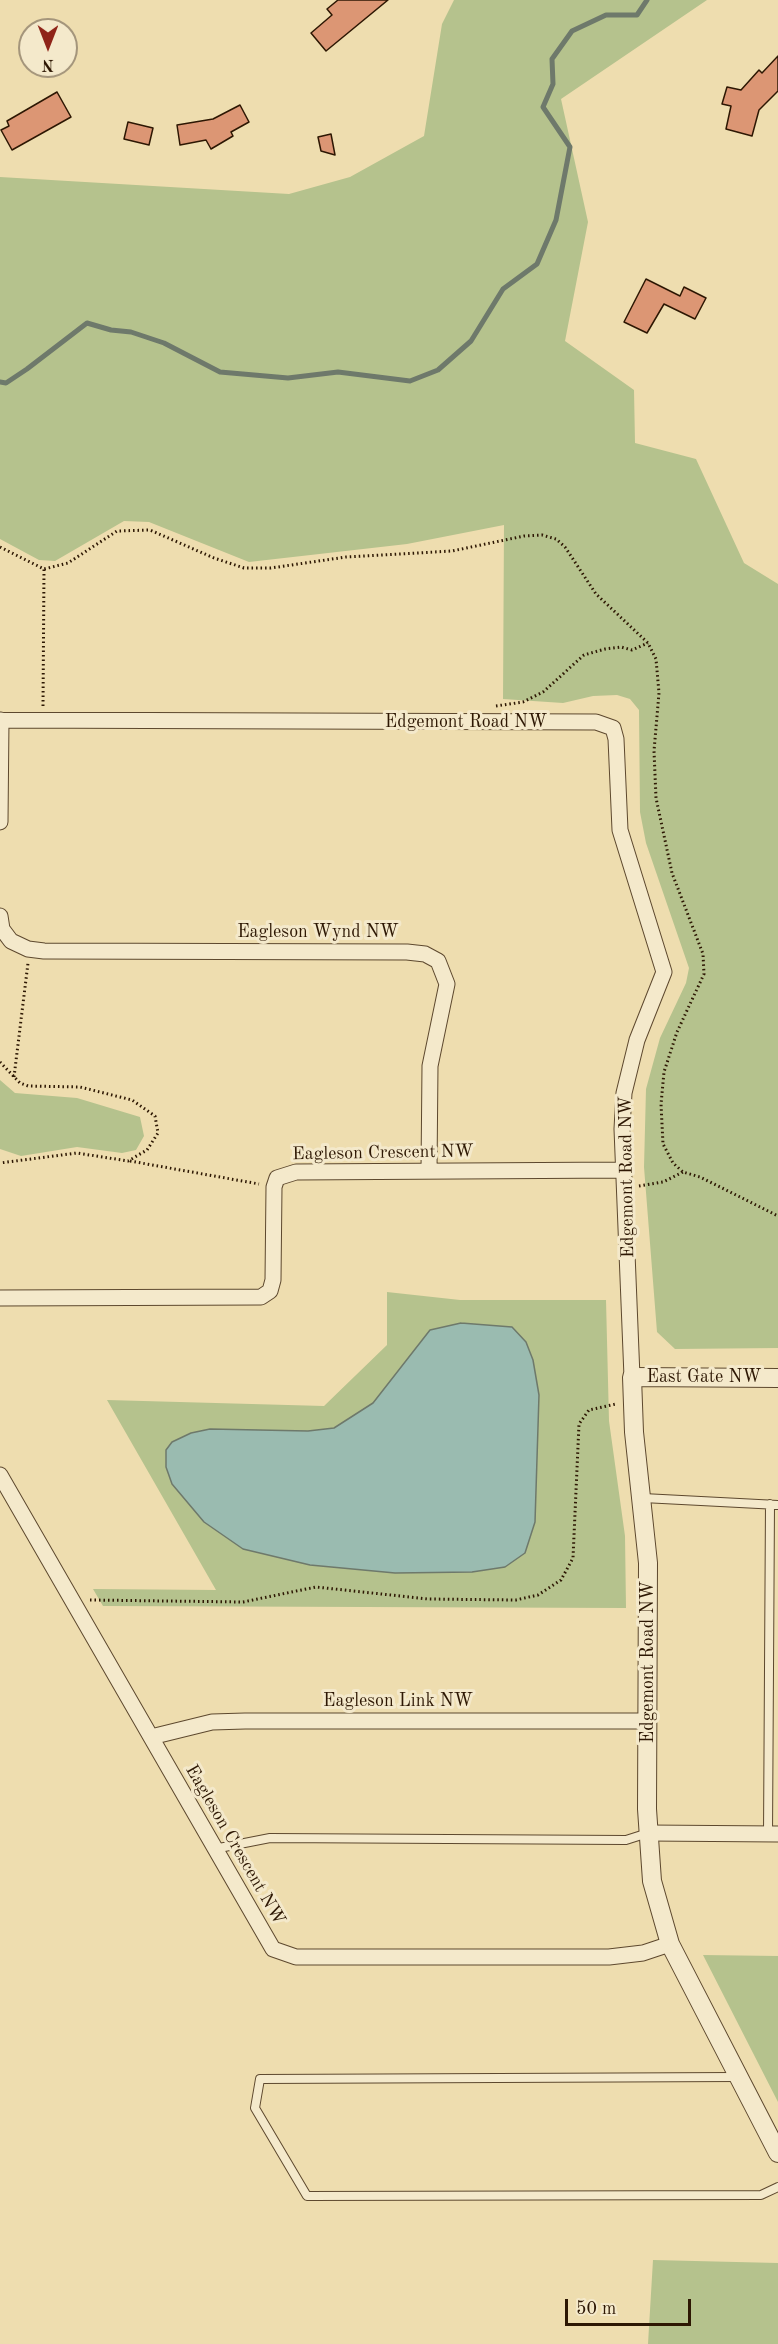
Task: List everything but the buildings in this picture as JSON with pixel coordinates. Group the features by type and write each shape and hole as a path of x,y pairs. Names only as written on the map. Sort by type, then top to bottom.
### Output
{"street":[{"name":"Edgemont Road NW","path":"0,720 596,722 613,728 616,739 620,830 664,972 629,1065 624,1093 624,1178 633,1404 648,1563 648,1833 652,1881 670,1944 778,2153"},
{"path":"0,720 0,822"},
{"path":"0,916 2,929 11,941 28,949"},
{"name":"Eagleson Wynd NW","path":"28,949 407,952 425,954 438,961 447,984 430,1065 429,1171"},
{"name":"Eagleson Crescent NW","path":"274,1187 277,1178 297,1172 429,1171 624,1178"},
{"path":"0,1298 261,1297 270,1291 273,1280 274,1187"},
{"name":"East Gate NW","path":"632,1377 777,1378"},
{"name":"Eagleson Crescent NW","path":"0,1475 273,1949 296,1957 609,1957 635,1955 670,1944"},
{"name":"Eagleson Link NW","path":"151,1737 212,1722 647,1721"},
{"path":"648,1833 773,1834"}],"lane":[{"path":"643,1498 774,1504 773,1834"},
{"path":"214,1849 270,1838 626,1840 648,1833"},
{"path":"737,2077 260,2079 255,2108 307,2196 761,2195 778,2187"}],"path":[{"path":"0,547 44,569 68,563 117,531 126,528 150,530 214,558 244,568 271,568 346,557 452,551 542,535 556,539 565,547 596,594 648,643 656,659 659,693 654,751 656,798 672,873 703,954 704,974 677,1032 664,1072 661,1104 663,1144 673,1163 683,1172 700,1177 778,1216"},
{"path":"43,720 44,569"},
{"path":"497,722 496,704 523,702 543,692 585,656 605,649 621,647 632,650 648,643"},
{"path":"14,1077 28,949"},
{"path":"0,1062 14,1077 28,1086 80,1087 132,1100 145,1107 155,1116 158,1133 147,1150 128,1161"},
{"path":"0,1163 77,1153 274,1187"},
{"path":"624,1178 648,1186 683,1172"},
{"path":"71,1599 243,1602 316,1587 428,1599 516,1600 538,1595 561,1580 573,1558 579,1424 589,1410 597,1407 633,1404"}],"green space":[{"path":"454,0 707,0 561,99 588,222 565,341 634,390 635,443 696,459 744,563 778,584 778,1348 675,1349 657,1332 644,1167 646,1089 660,1038 686,983 689,968 646,843 640,812 639,710 630,699 617,695 593,696 563,703 503,699 504,525 407,544 249,562 149,522 124,521 55,561 39,560 0,539 0,177 289,194 350,177 424,136 442,24"},
{"path":"0,1080 15,1093 77,1098 140,1117 144,1136 136,1150 122,1153 77,1147 21,1156 0,1149"},
{"path":"387,1292 460,1300 606,1300 609,1421 625,1536 626,1608 103,1606 93,1589 216,1590 107,1400 324,1406 387,1345"},
{"path":"703,1955 778,1956 778,2102"},
{"path":"653,2260 778,2263 778,2344 648,2344"}],"water":[{"path":"461,1323 512,1327 526,1342 533,1360 539,1395 535,1522 525,1553 505,1567 472,1572 395,1573 310,1565 243,1549 204,1522 172,1484 166,1467 166,1450 172,1442 191,1433 210,1429 308,1431 334,1428 373,1403 430,1330"}],"waterway":[{"path":"0,382 6,383 27,369 87,323 111,330 131,332 164,343 220,372 288,378 338,372 410,381 438,370 471,341 503,289 537,264 556,220 570,147 543,107 553,84 552,59 572,31 606,15 637,15 647,0"}]}
